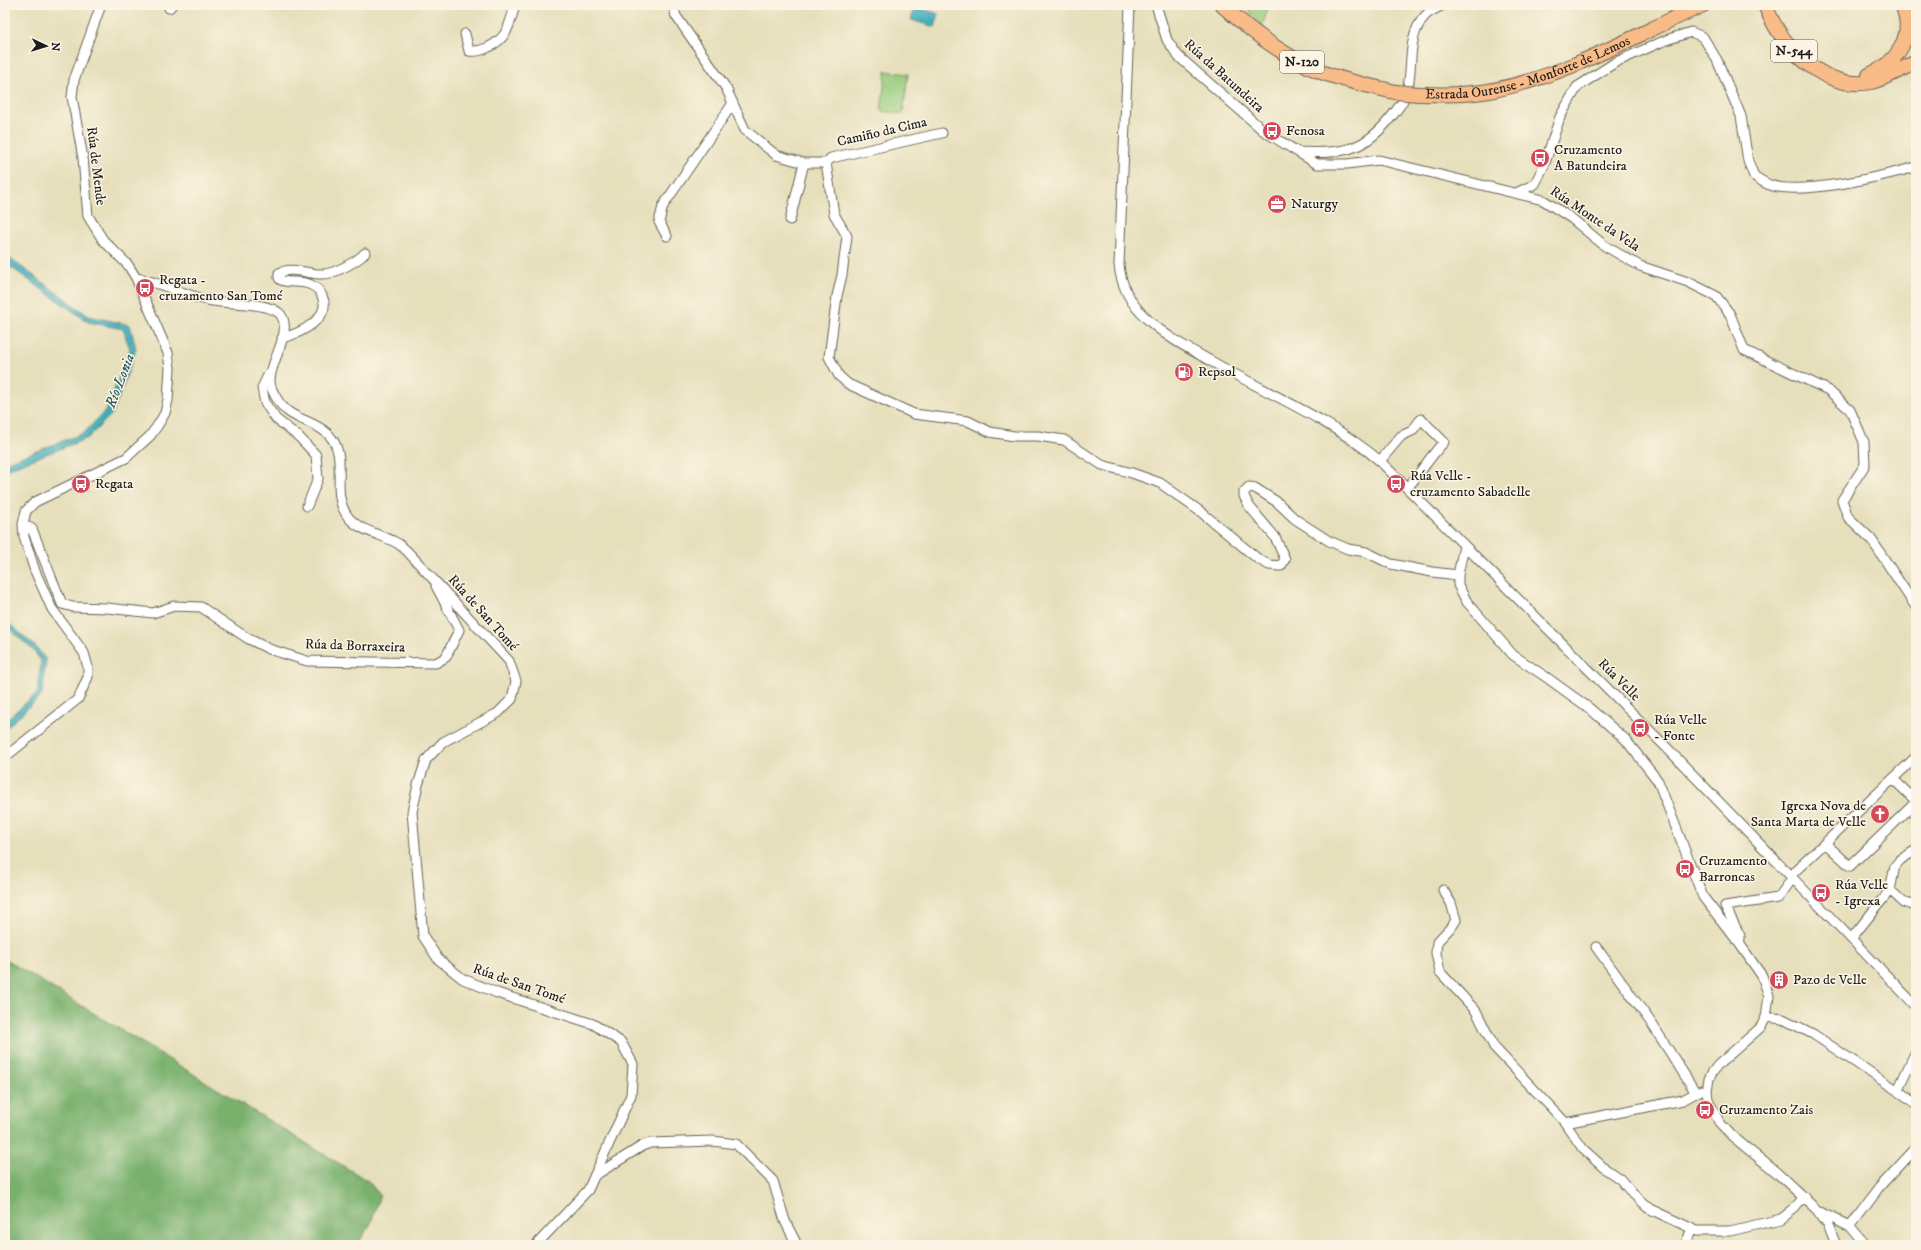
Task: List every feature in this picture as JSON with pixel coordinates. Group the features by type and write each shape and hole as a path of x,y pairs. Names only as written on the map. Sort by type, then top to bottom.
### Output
{"highway":[{"name":"Estrada Ourense - Monforte de Lemos","path":"1222,5 1245,26 1296,60 1321,71 1350,82 1395,92 1458,95 1490,91 1546,76 1583,61 1703,5"},
{"path":"1623,42 1658,19 1685,5"},
{"path":"1831,78 1857,78 1867,76 1881,70 1894,59 1905,41 1906,23 1902,5"},
{"name":"N-544","path":"1766,9 1779,32 1799,56 1820,72 1831,78"},
{"path":"1831,78 1856,84 1870,82 1882,79 1910,65 1916,57"}],"street":[{"name":"Rúa de Mende","path":"23,524 26,511 35,502 126,458 150,436 165,413 170,382 168,354 136,278 128,265 102,240 88,216 83,158 72,97 74,80 101,5"},
{"path":"465,34 469,51 477,52 498,42 508,28 515,5"},
{"name":"Camiño da Cima","path":"673,5 676,16 726,88 746,130 776,155 804,163 826,163 831,158 942,133"},
{"name":"Rúa Velle","path":"1130,5 1119,265 1124,289 1141,313 1170,336 1223,368 1348,437 1380,461 1667,748 1916,1006"},
{"name":"Rúa da Batundeira","path":"1156,5 1167,40 1178,56 1264,132 1317,164 1346,164 1379,160 1472,184 1518,192"},
{"path":"1296,152 1329,153 1358,146 1382,129 1403,103 1406,95 1412,46 1417,29 1425,15 1443,5"},
{"path":"1518,192 1535,184 1545,163 1560,117 1577,87 1616,62 1666,40 1691,32 1703,37 1718,60 1741,116 1748,161 1754,176 1771,185 1799,188 1855,181 1916,167"},
{"path":"667,236 659,222 663,206 733,103"},
{"path":"790,220 804,163"},
{"path":"826,163 834,214 848,236 837,296 829,357 839,376 848,384 914,414 968,421 990,432 1014,436 1038,436 1064,440 1102,465 1132,473 1160,483 1201,512 1258,559 1269,565 1281,566 1285,558 1275,537 1246,501 1244,492 1249,487 1255,488 1277,502 1295,519 1329,541 1348,549 1366,552 1391,564 1432,572 1458,575"},
{"name":"Rúa Monte da Vela","path":"1518,192 1543,200 1571,218 1605,246 1640,266 1688,282 1716,296 1730,314 1744,350 1828,390 1850,410 1864,442 1865,465 1842,500 1848,517 1871,539 1916,608"},
{"path":"282,338 295,335 310,327 318,318 324,304 323,299 316,288 304,283 284,281 278,278 279,273 285,270 297,270 324,274 340,270 365,253"},
{"name":"Rúa de San Tomé","path":"136,278 149,280 190,296 208,301 263,306 275,310 281,315 284,324 282,338 273,365 270,382 274,395 282,408 290,414 318,426 328,434 336,445 340,457 339,486 342,503 346,514 369,532 395,542 407,551 509,661 516,681 512,699 498,713 443,742 426,760 418,785 412,812 423,936 438,959 463,979 496,993 593,1024 621,1042 633,1064 631,1095 588,1190 536,1245"},
{"path":"273,365 262,388 265,403 276,419 299,437 316,455 318,479 307,506"},
{"path":"1380,461 1401,436 1412,431 1421,419 1444,442 1430,457 1425,468 1407,488"},
{"path":"5,757 78,699 88,677 88,667 84,653 52,609 35,571 24,537 23,524"},
{"name":"Rúa da Borraxeira","path":"23,524 32,529 62,604 74,607 153,613 174,606 201,607 247,638 268,649 307,661 436,662 446,657 459,630 431,577"},
{"path":"1464,546 1458,575 1458,585 1467,602 1513,655 1588,708 1625,739 1658,781 1703,897 1740,943 1762,976 1769,996 1766,1017 1762,1027 1718,1065 1709,1079 1707,1090 1709,1103 1719,1122 1732,1136 1804,1197 1817,1210 1828,1225 1836,1245"},
{"path":"1740,943 1740,936 1725,906 1778,898 1792,877 1825,843 1916,757"},
{"path":"1825,843 1850,866 1916,802 1893,779"},
{"path":"1851,939 1890,890 1891,878 1895,866 1900,860 1916,850"},
{"path":"1443,890 1451,903 1456,920 1454,925 1437,942 1436,953 1440,972 1476,1010 1494,1047 1565,1123 1583,1149 1594,1160 1620,1179 1632,1193 1650,1209 1697,1231 1730,1231 1781,1219 1794,1209 1804,1197"},
{"path":"1890,890 1903,902 1916,906"},
{"path":"1596,947 1652,1024 1696,1093"},
{"path":"1766,1017 1783,1018 1813,1034 1898,1090 1916,1105"},
{"path":"1898,1090 1916,1052"},
{"path":"1565,1123 1683,1100 1696,1093 1707,1090"},
{"path":"594,1176 642,1146 650,1143 713,1141 736,1144 773,1181 785,1221 797,1245"},
{"path":"1850,1227 1879,1188 1916,1148"},
{"path":"1817,1210 1850,1227 1860,1237 1865,1245"},
{"path":"1689,1244 1692,1229"}],"green space":[{"path":"1245,5 1269,5 1262,27"},
{"path":"886,71 908,74 903,114 881,111"},
{"path":"5,959 368,1181 380,1195 371,1223 357,1245 5,1245"}],"water":[{"path":"915,7 939,14 935,27 911,20"},
{"name":"Río Lonia","path":"5,255 89,316 130,325 136,349 113,413 88,438 5,470 5,463 84,433 107,409 130,349 123,329 88,322 5,263"},
{"path":"5,620 36,647 46,660 42,695 5,729 5,721 37,693 41,661 34,651 5,625"}],"place":[{"name":"Fenosa","path":"1272,131"},
{"name":"Cruzamento A Batundeira","path":"1540,158"},
{"name":"Naturgy","path":"1277,204"},
{"name":"Regata - cruzamento San Tomé","path":"145,288"},
{"name":"Repsol","path":"1184,372"},
{"name":"Regata","path":"81,484"},
{"name":"Rúa Velle - cruzamento Sabadelle","path":"1396,484"},
{"name":"Rúa Velle - Fonte","path":"1640,728"},
{"name":"Igrexa Nova de Santa Marta de Velle","path":"1880,814"},
{"name":"Cruzamento Barroncas","path":"1685,869"},
{"name":"Rúa Velle - Igrexa","path":"1821,893"},
{"name":"Pazo de Velle","path":"1779,980"},
{"name":"Cruzamento Zais","path":"1705,1110"}]}
